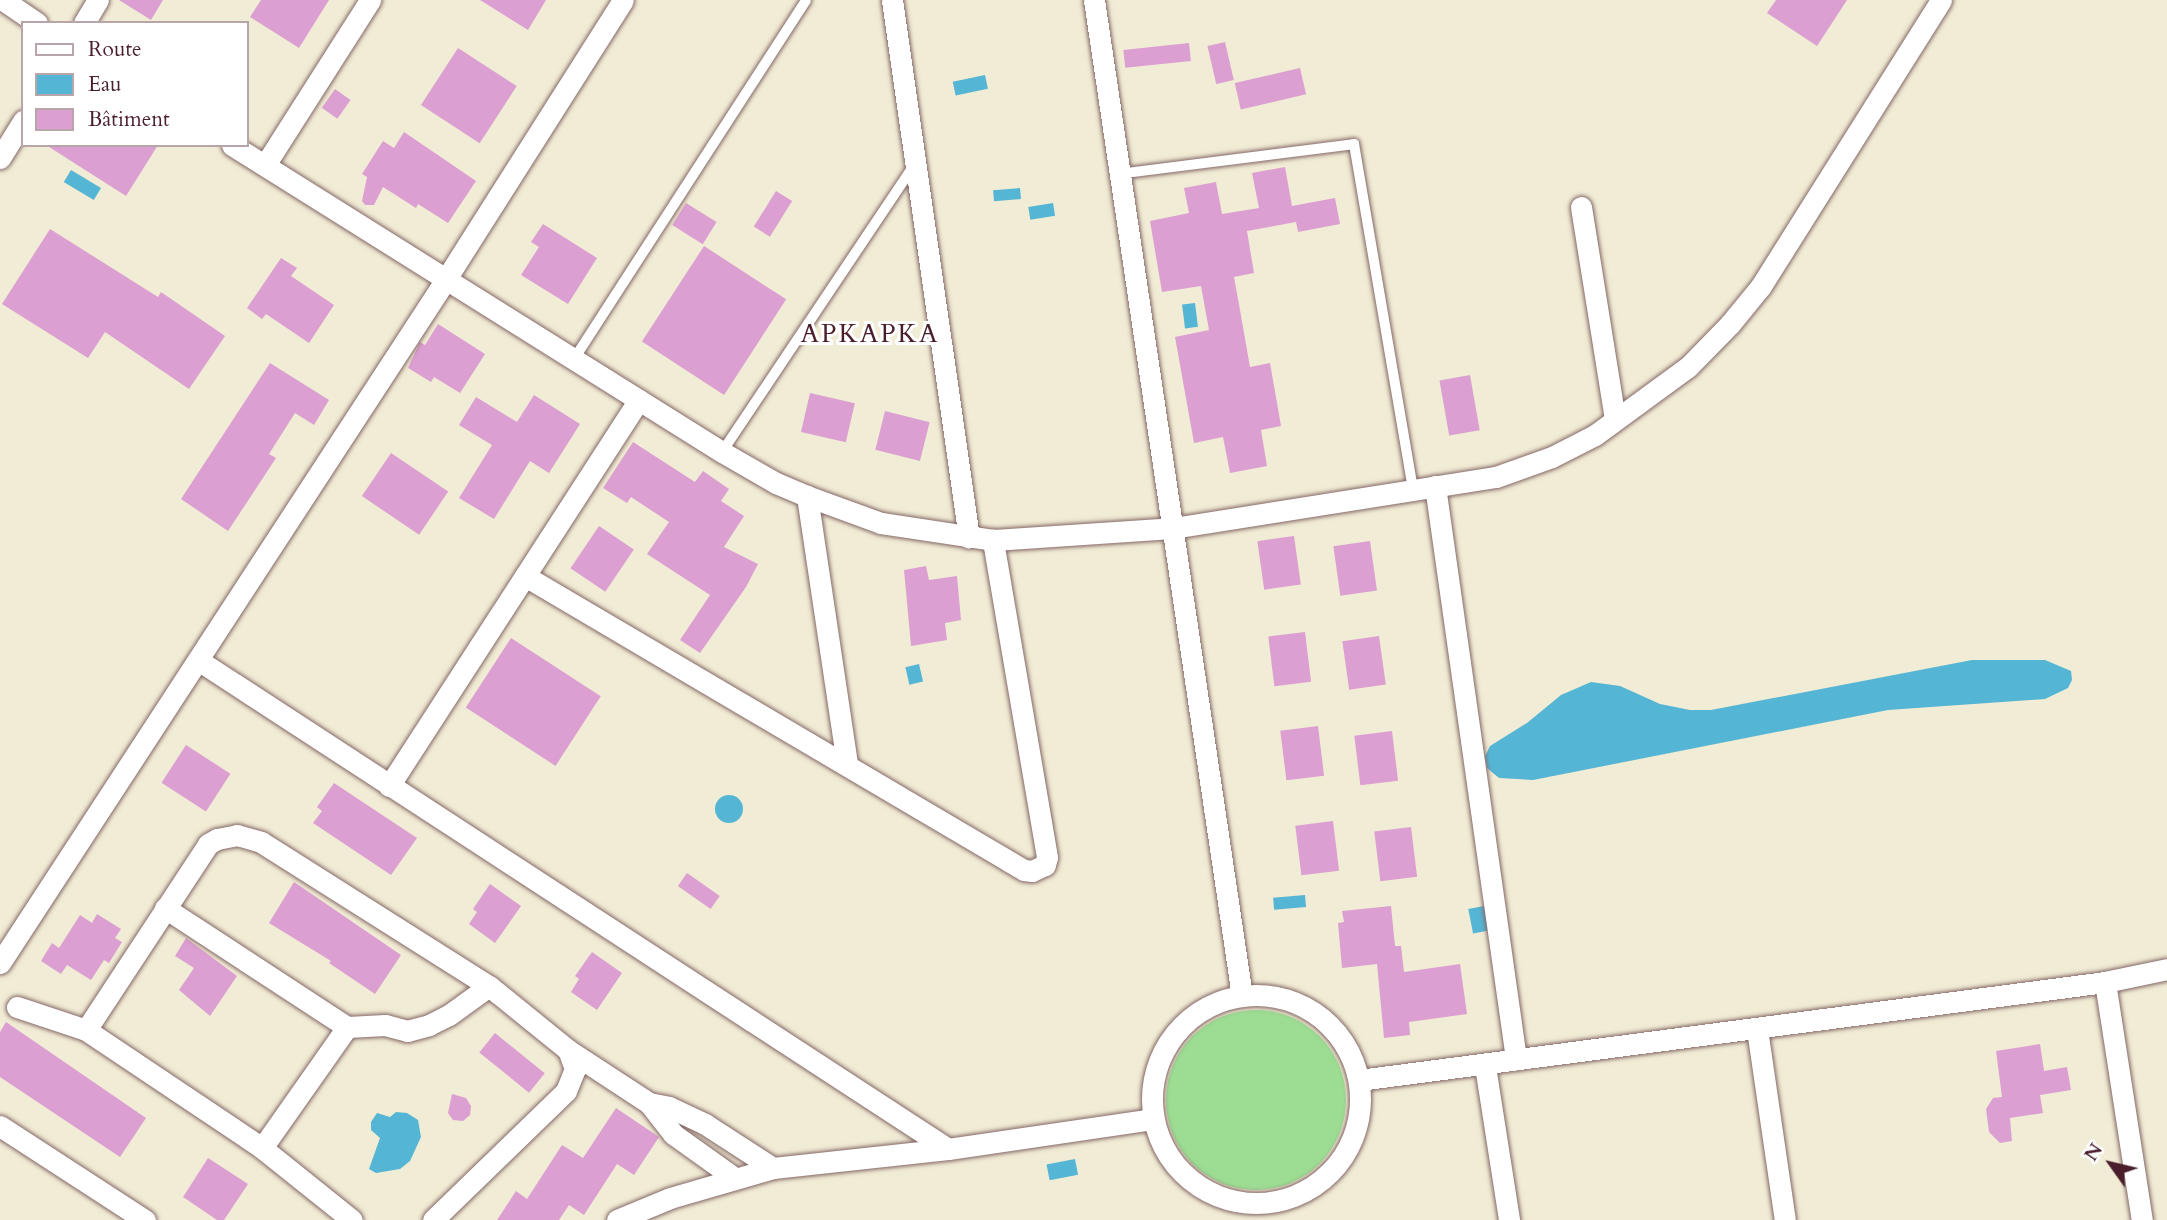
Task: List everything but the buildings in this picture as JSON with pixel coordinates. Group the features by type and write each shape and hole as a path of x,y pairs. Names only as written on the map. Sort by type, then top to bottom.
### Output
{"street":[{"path":"3,0 34,21"},
{"path":"85,21 99,0"},
{"path":"265,165 370,0"},
{"path":"0,962 446,279 623,0"},
{"path":"892,0 969,538"},
{"path":"1094,0 1242,996"},
{"path":"235,147 722,452 776,483 807,496 881,523 969,538 993,540 1173,528 1496,477 1552,457 1595,435 1688,367 1730,324 1760,286 1941,0"},
{"path":"0,158 21,124"},
{"path":"1581,207 1615,419"},
{"path":"389,786 639,400"},
{"path":"1435,486 1516,1059"},
{"path":"807,496 847,765"},
{"path":"525,576 1024,870 1040,869 1045,865 1043,826 993,540"},
{"path":"198,660 948,1149"},
{"path":"86,1030 208,844 216,839 237,835 261,842 489,986 568,1050 649,1103 697,1119 773,1168"},
{"path":"164,908 347,1027 385,1025 407,1031 429,1025 449,1015 489,986"},
{"path":"1359,1080 1485,1066 1516,1059 2105,982 2167,969"},
{"path":"2105,982 2142,1220"},
{"path":"1242,996 1274,996 1292,1001 1323,1018 1346,1046 1359,1080 1359,1116 1347,1150 1336,1165 1309,1189 1269,1211 1221,1198 1190,1180 1167,1152 1154,1119 1152,1100 1158,1065 1176,1033 1204,1009 1242,996"},
{"path":"17,1007 86,1030 262,1148 352,1220"},
{"path":"262,1148 347,1027"},
{"path":"1757,1029 1785,1220"},
{"path":"433,1220 566,1091 575,1069 568,1050"},
{"path":"1485,1066 1509,1220"},
{"path":"649,1103 673,1133 736,1179"},
{"path":"617,1220 632,1212 773,1168 948,1149 1154,1119"},
{"path":"0,1126 145,1220"}],"lane":[{"path":"574,359 806,0"},
{"path":"1118,174 1354,144 1413,490"},
{"path":"722,452 915,165"}],"green space":[{"path":"1256,1010 1290,1017 1320,1036 1339,1066 1346,1100 1339,1134 1320,1164 1290,1183 1256,1190 1222,1183 1192,1164 1173,1134 1166,1100 1173,1066 1192,1036 1222,1017"}],"water":[{"path":"985,75 988,89 956,96 953,82"},
{"path":"71,170 101,188 94,200 64,182"},
{"path":"1020,188 1021,199 994,201 993,190"},
{"path":"1053,203 1055,216 1030,220 1028,207"},
{"path":"1195,303 1198,327 1185,328 1182,305"},
{"path":"1972,660 2045,660 2071,671 2072,680 2068,688 2045,699 1888,710 1533,780 1499,778 1487,768 1485,756 1490,746 1527,723 1561,695 1591,682 1620,686 1660,704 1690,710 1711,710"},
{"path":"919,664 923,682 909,685 905,667"},
{"path":"729,795 739,799 743,809 739,819 729,823 719,819 715,809 719,799"},
{"path":"1305,895 1306,907 1274,910 1273,898"},
{"path":"1484,906 1489,931 1473,934 1468,909"},
{"path":"396,1112 407,1113 418,1120 421,1137 410,1161 400,1169 376,1173 369,1169 380,1138 371,1130 371,1122 377,1113 390,1117"},
{"path":"1075,1159 1078,1175 1050,1180 1047,1165"}],"district":[{"name":"APKAPKA","path":"870,334"}]}
